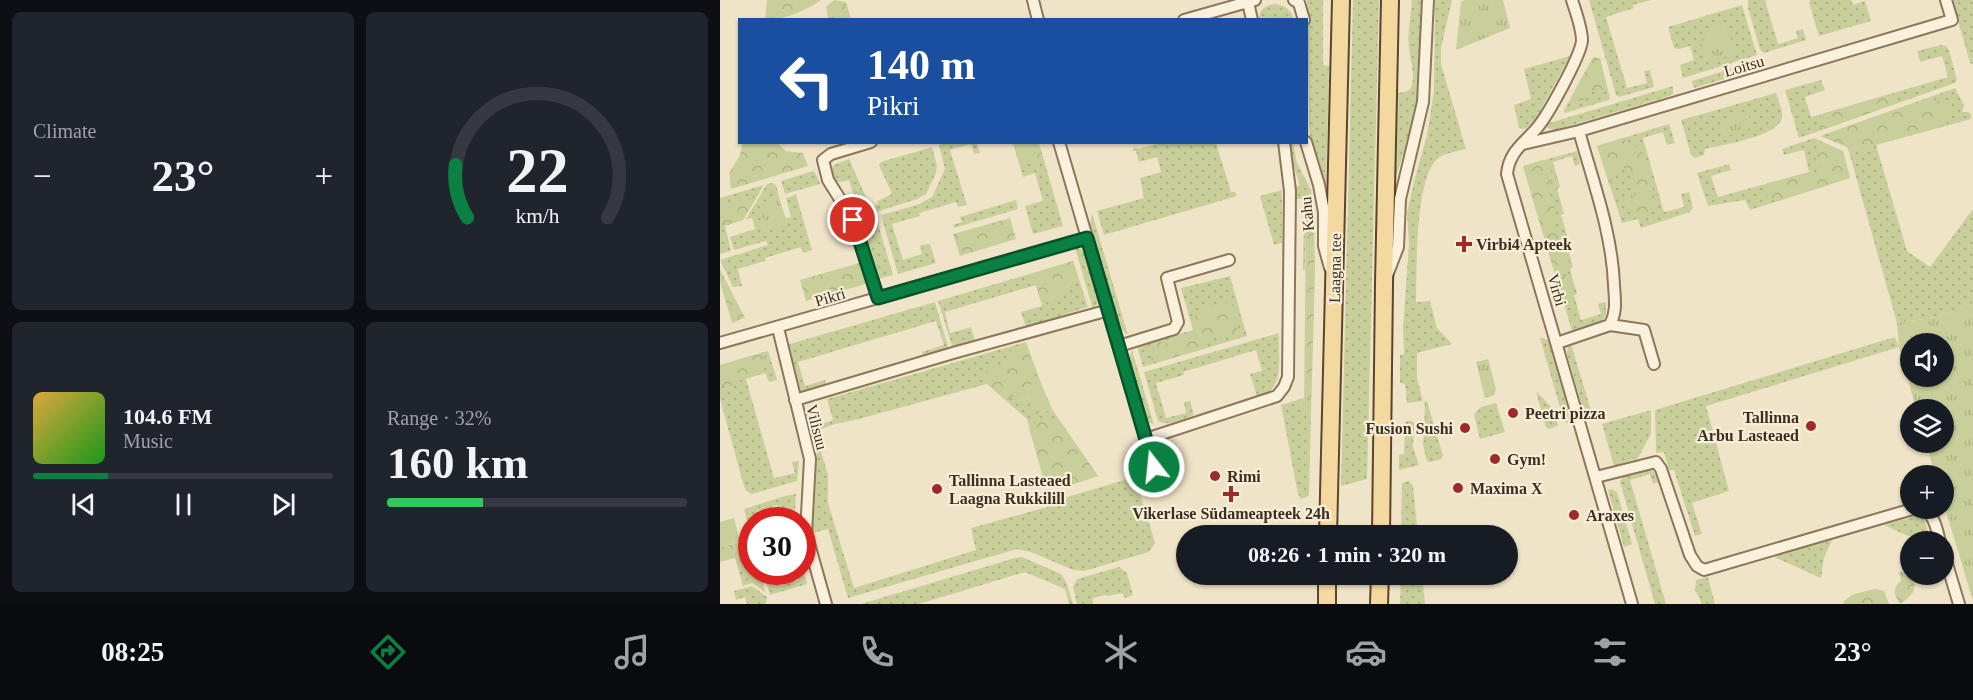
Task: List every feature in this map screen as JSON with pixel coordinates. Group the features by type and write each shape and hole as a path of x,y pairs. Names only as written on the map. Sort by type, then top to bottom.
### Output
{"main road":[{"name":"Laagna tee","path":"1328,525 1341,0"},
{"path":"1381,525 1390,0"},
{"path":"1327,585 1327,604"},
{"path":"1379,604 1380,585"}],"street":[{"path":"1033,0 1038,18"},
{"path":"1294,0 1299,3 1303,18"},
{"path":"1384,284 1398,247 1400,200 1423,102 1428,0"},
{"name":"Virbi","path":"1572,0 1581,34 1581,47 1575,63 1540,124 1508,162 1507,174 1632,604"},
{"name":"Loitsu","path":"1523,144 1579,131 1952,20 1946,0"},
{"path":"1191,18 1251,1 1252,18"},
{"path":"1579,131 1606,223 1613,260 1616,314 1610,325"},
{"path":"864,144 831,154 823,160 828,180 853,220 878,298"},
{"path":"1060,144 1154,467"},
{"path":"1146,439 1277,396 1284,387 1288,377 1290,191 1284,144"},
{"name":"Kahu","path":"1307,144 1319,185 1324,212 1324,246 1335,282"},
{"name":"Pikri","path":"720,343 1087,238"},
{"path":"1119,346 1174,329 1178,322 1167,278 1229,260"},
{"path":"795,400 1109,310"},
{"path":"1557,343 1610,325 1644,330 1654,364"},
{"name":"Vilisuu","path":"777,328 810,459 806,533 826,604"},
{"path":"1596,477 1656,462 1661,469 1690,555 1697,566 1704,570 1900,513"},
{"path":"1953,585 1959,604"}],"green space":[{"path":"767,0 821,0 794,14 780,18 765,18"},
{"path":"834,0 846,2 851,18 828,18 826,7"},
{"path":"1307,0 1323,0 1323,65 1329,66 1326,184 1315,157 1309,127"},
{"path":"1353,0 1379,0 1367,479 1341,486"},
{"path":"1412,0 1422,0 1417,105 1396,176 1398,93 1410,89 1413,78 1409,42"},
{"path":"1435,0 1452,0 1441,48 1441,64 1466,149 1440,157 1432,166 1425,182 1417,247 1416,302 1430,301 1437,328 1452,344 1417,353 1417,378 1423,401 1407,403 1405,384 1400,383 1400,355 1404,354 1403,328 1409,244 1407,213 1427,135 1434,91"},
{"path":"1465,0 1503,0 1510,28 1456,50 1461,2"},
{"path":"1589,0 1651,0 1606,17 1627,88 1647,83 1644,71 1650,70 1654,87 1619,97 1616,95"},
{"path":"1748,0 1765,0 1778,44 1798,38 1796,31 1803,29 1806,40 1764,53 1760,50 1748,8"},
{"path":"1810,0 1851,0 1853,5 1865,1 1871,21 1819,36"},
{"path":"1952,0 1973,0 1973,64 1970,63"},
{"path":"1275,4 1288,9 1294,18 1259,18 1260,13 1269,5"},
{"path":"1742,5 1757,55 1683,78 1680,65 1694,60 1690,46 1674,48 1668,27"},
{"path":"1727,23 1736,54 1706,62 1701,43 1708,29"},
{"path":"1941,45 1946,46 1949,50 1957,80 1955,83 1799,138 1785,90 1821,80 1825,90 1805,97 1811,117 1948,77 1942,56 1920,62 1917,51"},
{"path":"1570,56 1534,122 1525,129 1519,128 1514,105 1531,99 1524,69"},
{"path":"1595,57 1600,59 1609,100 1565,113 1564,110"},
{"path":"1595,57 1600,59 1606,84 1603,89 1592,91 1592,96 1573,102 1571,98"},
{"path":"1759,60 1761,68 1694,88 1692,81"},
{"path":"1673,86 1673,94 1670,96 1555,130 1547,128 1546,124"},
{"path":"1955,88 1964,105 1962,112 1971,114 1971,119 1876,145 1907,251 1930,267 1973,209 1973,303 1937,317 1897,323 1847,147 1820,136"},
{"path":"1776,93 1782,114 1781,121 1775,127 1757,136 1705,149 1704,155 1695,158 1691,155 1681,120"},
{"path":"1887,95 1897,98 1895,104 1822,130 1817,125 1822,114"},
{"path":"1923,100 1945,102 1951,113 1946,125 1849,152 1847,147 1831,140 1832,132"},
{"path":"1748,112 1752,128 1724,137 1719,120"},
{"path":"1669,124 1675,143 1667,145 1663,132 1643,138 1664,212 1684,207 1681,194 1689,192 1693,208 1690,212 1641,228 1638,219 1622,223 1597,146"},
{"path":"1622,138 1639,149 1647,160 1656,205 1651,214 1632,215 1626,209 1628,196 1636,195 1628,169 1620,167 1610,187 1597,146"},
{"path":"1814,138 1843,151 1850,178 1750,210 1745,200 1708,206 1697,173 1729,164 1731,170 1711,176 1718,197 1809,172 1804,150 1784,155 1782,149"},
{"path":"1819,141 1843,151 1850,178 1779,201 1764,194 1768,183 1810,172 1817,174 1823,167 1815,162"},
{"path":"743,144 778,144 786,151 803,153 808,166 731,189 729,173 740,155"},
{"path":"971,144 950,150 967,205 958,207 956,202 892,224 903,260 922,254 920,245 930,244 936,263 898,274 881,215 917,205 932,197 945,169 939,145"},
{"path":"971,144 977,144 980,153 974,154"},
{"path":"1013,144 1039,144 1063,226 1033,234 1025,206 1043,201 1035,173 1023,177"},
{"path":"1013,144 1036,144 1043,157 1020,165"},
{"path":"1156,144 1216,144 1231,192 1235,192 1237,196 1104,235 1097,211 1144,198 1140,178 1161,172 1157,157 1139,162 1136,151 1133,151 1136,147 1138,149"},
{"path":"1289,144 1293,144 1297,163 1311,190 1314,204 1314,222 1311,222 1306,214 1305,270 1303,270 1304,204 1303,199 1296,199 1295,187 1300,185 1290,155"},
{"path":"932,147 937,166 926,194 876,212 872,211 871,207 878,204 877,201 892,194 879,165 881,162"},
{"path":"1577,151 1580,164 1575,166 1572,156 1553,162 1560,187 1557,189 1564,214 1561,215 1569,241 1566,242 1573,267 1570,269 1577,294 1574,295 1581,320 1601,314 1598,304 1606,302 1606,315 1602,321 1572,331 1523,166"},
{"path":"849,159 869,204 867,205 870,213 860,216 849,180 835,183 830,171 834,165"},
{"path":"1543,160 1553,174 1549,192 1557,216 1555,229 1569,260 1566,275 1573,290 1570,302 1562,299 1523,166"},
{"path":"813,171 820,184 785,194 781,181"},
{"path":"767,184 776,185 779,197 759,204 786,218 791,217 786,198 796,195 812,250 803,253 801,247 738,269 742,286 733,287 720,260 768,245 766,241 734,250 730,237 755,229 752,218 746,219"},
{"path":"764,185 743,220 725,226 731,251 720,254 720,198"},
{"path":"1282,190 1282,243 1274,245 1260,196"},
{"path":"755,195 757,197 743,220 720,226 720,204 736,203"},
{"path":"779,197 788,226 770,230 769,226 756,229 754,224 764,221 759,204"},
{"path":"1016,200 1018,209 954,228 953,225 962,222 960,217"},
{"path":"1306,212 1311,222 1314,222 1311,414 1304,409"},
{"path":"1092,213 1128,335 1119,325 1090,224"},
{"path":"876,217 893,275 878,279 862,221"},
{"path":"1010,218 1016,239 960,256 953,234"},
{"path":"1075,248 1081,249 1085,254 1098,299 1093,309"},
{"path":"1073,261 1088,307 1026,327 1021,312 1042,306 1036,285 945,312 950,333 971,327 975,342 953,349 938,301"},
{"path":"1073,261 1079,280 1072,288 1063,288 1055,302 1040,298 1036,285 1032,281 1040,271"},
{"path":"859,263 866,284 806,301 800,280"},
{"path":"720,269 745,318 732,323 720,282"},
{"path":"1230,276 1247,336 1143,367 1137,346 1193,330 1181,288"},
{"path":"935,302 949,350 924,358 922,352 944,345 936,321 798,362 805,386 825,380 827,385 801,392 797,388 786,345"},
{"path":"1229,302 1239,308 1239,325 1236,332 1223,338 1208,336 1204,349 1165,360 1152,360 1149,351 1159,342 1169,344 1195,331 1195,316 1209,306"},
{"path":"1973,303 1973,601 1954,538 1954,531 1952,531 1948,519 1954,519 1954,465 1932,465 1929,453 1954,453 1954,399 1913,399 1910,387 1954,387 1954,333 1900,333 1900,351 1897,323 1937,317"},
{"path":"1279,333 1279,372 1273,388 1267,394 1258,399 1250,374 1262,371 1256,350 1183,372 1184,375 1156,383 1166,418 1186,413 1184,402 1190,401 1194,415 1171,423 1158,421 1144,372"},
{"path":"1895,337 1899,347 1706,406 1729,491 1692,503 1702,534 1695,536 1674,470 1669,470 1664,452 1656,453 1655,410"},
{"path":"1540,338 1549,341 1574,422 1568,424 1564,421"},
{"path":"1026,342 1041,383 1020,392 1022,401 1029,399 1036,415 1052,409 1098,476 1068,486 1065,477 1044,480 1027,419 987,384 819,430 810,428 806,414 811,407 817,409 820,416 813,418 816,426 833,420 827,399"},
{"path":"1571,344 1593,417 1586,419 1567,353 1568,346"},
{"path":"1018,346 1026,350 1035,373 1032,384 1006,401 980,376 991,368 1005,364 1006,354"},
{"path":"1132,350 1154,425 1147,421 1129,358"},
{"path":"768,351 777,380 769,382 765,373 746,379 774,478 795,473 792,462 799,461 797,481 752,494 746,491 743,483 720,399 720,365"},
{"path":"764,352 764,371 746,377 730,387 720,386 720,365"},
{"path":"1488,359 1496,389 1494,395 1485,398 1476,362"},
{"path":"1041,383 1052,409 1036,415 1029,399 1022,401 1019,392"},
{"path":"1536,391 1555,411 1558,426 1546,428"},
{"path":"1304,398 1304,409 1311,414 1309,496 1301,499 1298,494 1281,405"},
{"path":"1427,401 1443,456 1431,462 1427,461 1423,445 1424,402"},
{"path":"1496,403 1505,432 1480,439 1474,414 1481,407"},
{"path":"1651,410 1651,434 1638,458 1614,466 1602,424"},
{"path":"1039,419 1059,420 1098,476 1075,483 1065,477 1044,480 1029,428"},
{"path":"1407,421 1414,423 1413,447 1419,465 1399,470 1399,455 1404,454 1405,423"},
{"path":"818,441 828,475 828,503 854,588 976,550 971,528 1051,506 1050,502 1135,477 1155,543 1149,552 1084,571 1073,570 1031,552 1017,549 848,598 828,529 816,532 816,507 814,507 817,457 815,443"},
{"path":"1649,470 1654,472 1658,482 1653,484 1650,474 1630,480 1666,604 1655,604 1620,482 1623,477"},
{"path":"1409,481 1413,486 1417,525 1401,525 1402,483"},
{"path":"1608,490 1617,492 1632,544 1624,547"},
{"path":"796,494 795,507 778,507 777,505 750,507"},
{"path":"734,518 738,542 720,548 720,522"},
{"path":"1905,519 1924,519 1928,531 1900,532 1884,525"},
{"path":"1832,540 1824,558 1821,578 1774,557"},
{"path":"738,542 738,568 735,558 720,562 720,548"},
{"path":"738,542 738,556 728,555 720,559 720,548"},
{"path":"1022,557 1061,574 1067,584 1073,604 1069,604 1065,589 1025,572 919,604 861,604 1015,558"},
{"path":"1119,567 1127,573 1133,595 1125,598 1122,593 1105,595 1093,598 1093,604 1077,604 1073,587 1077,579"},
{"path":"1708,577 1715,604 1702,604 1695,590 1696,580"},
{"path":"1900,582 1900,585 1914,585 1913,593 1900,604 1896,598 1896,586"},
{"path":"755,585 763,585 766,593"},
{"path":"767,585 804,585 770,595"},
{"path":"1401,585 1423,585 1425,604 1400,604"},
{"path":"752,586 767,597 766,604 747,604 745,597 736,600 734,591"},
{"path":"1875,589 1884,591 1889,604 1843,604 1852,595"}],"place":[{"name":"Virbi4 Apteek","path":"1464,244"},
{"name":"Peetri pizza","path":"1513,413"},
{"name":"Tallinna Arbu Lasteaed","path":"1811,426"},
{"name":"Fusion Sushi","path":"1465,428"},
{"name":"Gym!","path":"1495,459"},
{"name":"Rimi","path":"1215,476"},
{"name":"Maxima X","path":"1458,488"},
{"name":"Tallinna Lasteaed Laagna Rukkilill","path":"937,489"},
{"name":"Vikerlase Südameapteek 24h","path":"1231,494"},
{"name":"Araxes","path":"1574,515"}],"route":[{"path":"853,220 878,298 1087,238 1154,467"}]}
